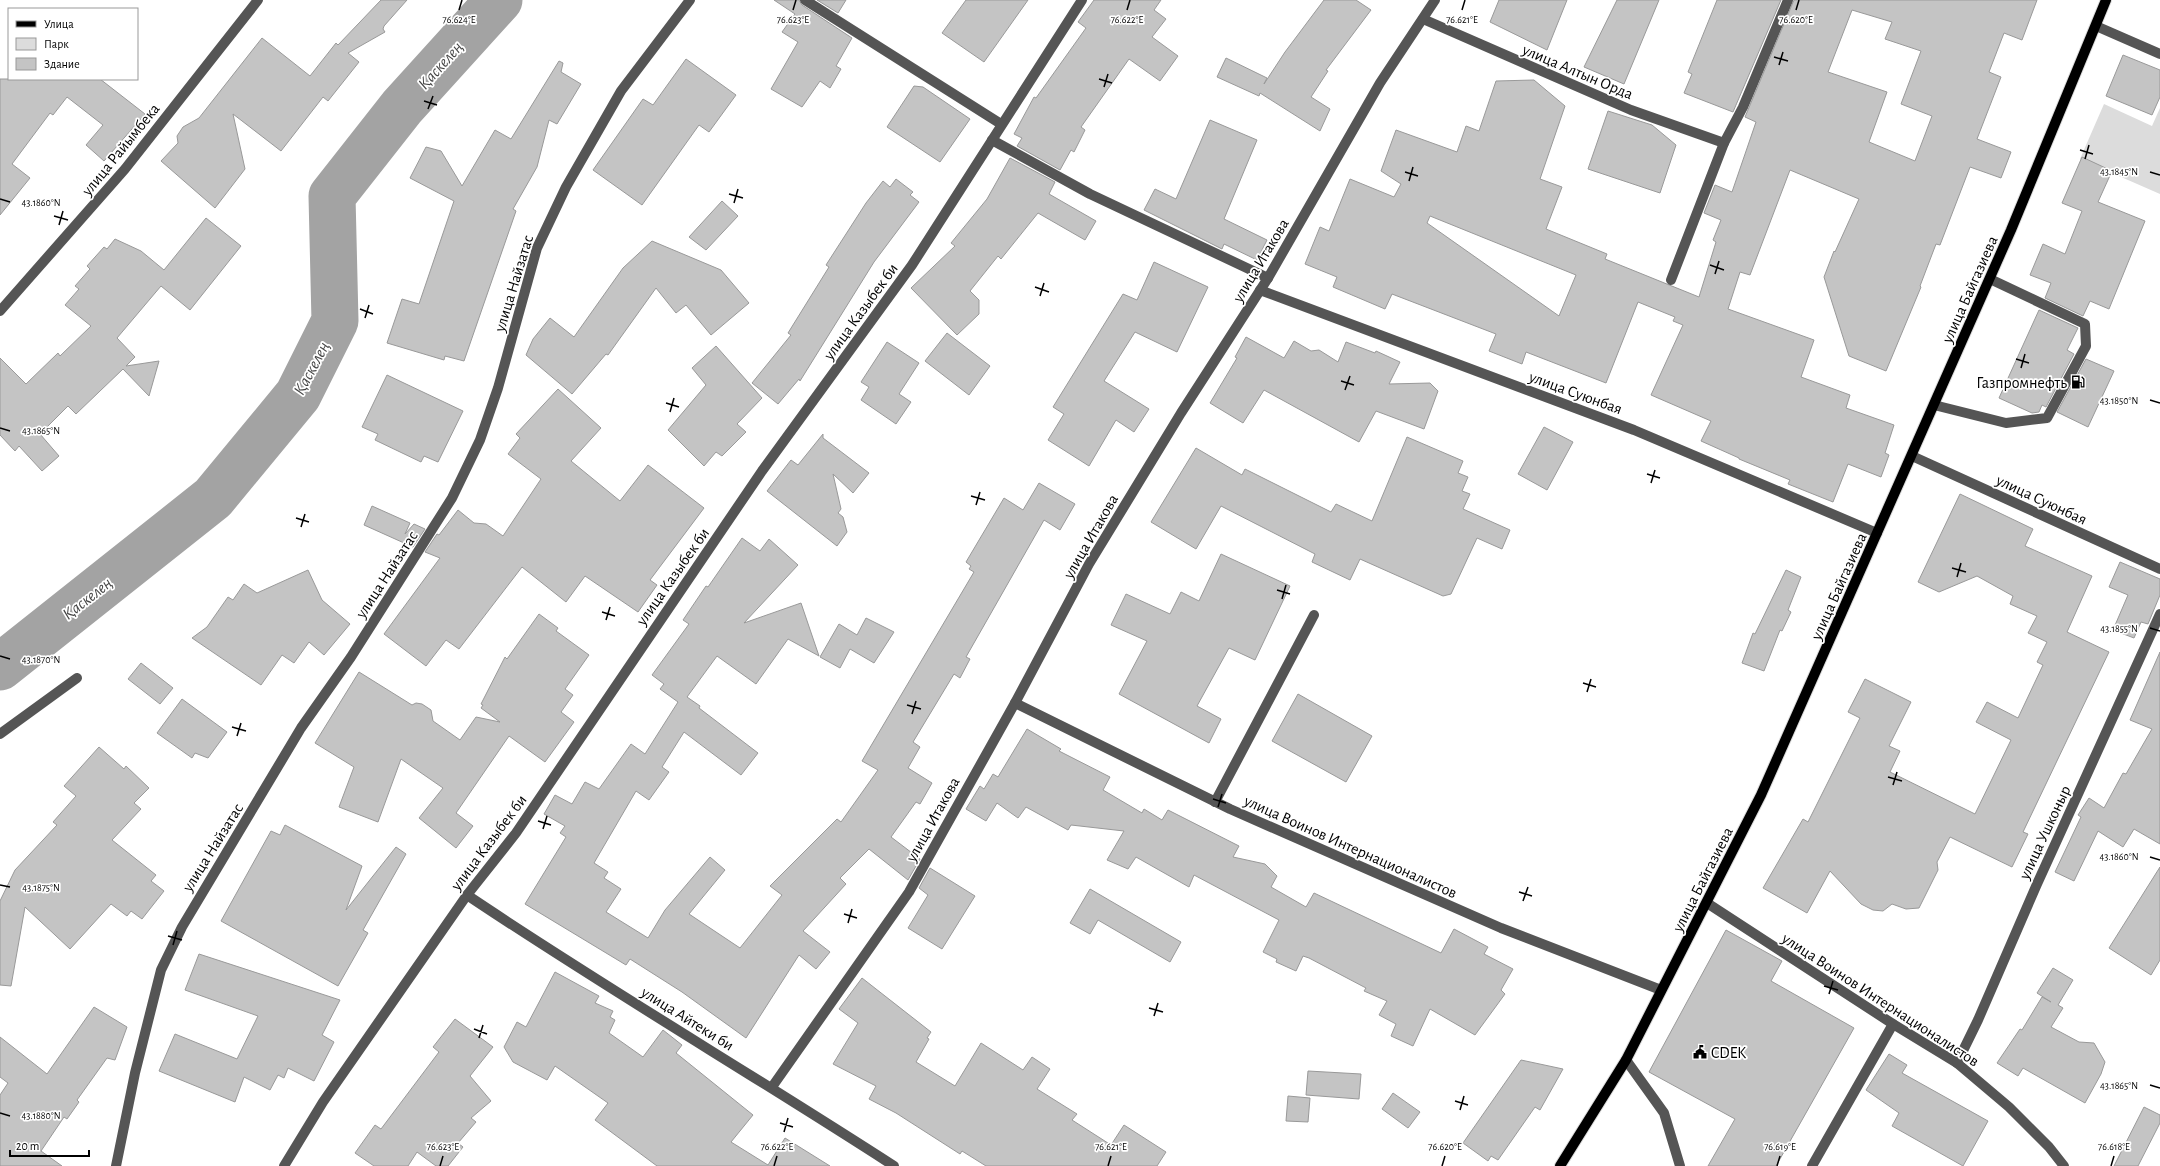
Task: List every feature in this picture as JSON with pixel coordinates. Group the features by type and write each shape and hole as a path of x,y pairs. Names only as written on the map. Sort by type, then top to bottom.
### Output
{"main road":[{"name":"улица Байгазиева","path":"1560,1166 1626,1060 1707,904 1761,795 1990,279 2106,0"}],"street":[{"name":"улица Райымбека","path":"0,311 125,169 258,0"},
{"name":"улица Найзатас","path":"116,1166 135,1073 161,970 182,927 301,728 351,657 452,498 480,440 498,388 537,248 560,201 621,91 690,0"},
{"path":"805,0 1001,124"},
{"name":"улица Казыбек би","path":"284,1166 323,1102 467,895 516,833 758,478 912,265 1001,124 1082,0"},
{"name":"улица Итакова","path":"772,1087 909,892 1015,702 1089,564 1181,413 1268,278 1380,83 1423,20 1434,0"},
{"path":"1670,280 1724,143 1743,108 1788,0"},
{"name":"улица Алтын Орда","path":"1423,20 1631,110 1724,143"},
{"path":"2096,26 2160,54"},
{"path":"992,140 1090,194 1268,278"},
{"path":"1934,405 2006,424 2047,418 2086,346 2085,324 1990,279"},
{"name":"улица Суюнбая","path":"1260,290 1634,430 1877,533"},
{"name":"улица Суюнбая","path":"1912,456 2160,569"},
{"name":"улица Ушконыр","path":"1957,1063 2160,614"},
{"path":"1215,802 1314,615"},
{"path":"0,734 77,678"},
{"name":"улица Воинов Интернационалистов","path":"1015,702 1215,802 1501,928 1661,990"},
{"name":"улица Айтеки би","path":"467,895 548,950 772,1087 894,1166"},
{"name":"улица Воинов Интернационалистов","path":"1707,904 1893,1024 1957,1063 2009,1107 2049,1147 2061,1165"},
{"path":"1812,1166 1893,1024"},
{"path":"1626,1060 1664,1113 1680,1166"}],"green space":[{"path":"2104,104 2152,126 2160,108 2160,194 2080,159"}],"building":[{"path":"381,0 407,0 384,26 383,29 385,32 348,53 359,62 328,101 323,97 281,151 233,114 245,169 215,208 161,161 178,143 177,136 183,127 199,118 262,38 310,76 336,43 338,45"},
{"path":"774,0 799,0 802,5 852,38 836,66 841,69 830,88 820,81 802,107 771,89 798,42 782,32 795,14"},
{"path":"817,0 846,0 838,13"},
{"path":"966,0 1028,0 984,62 942,33"},
{"path":"1094,0 1161,0 1154,10 1166,19 1152,37 1178,56 1160,81 1129,59 1081,127 1085,130 1074,152 1071,150 1060,170 1017,146 1022,138 1014,134 1034,97 1036,98 1086,28 1078,22"},
{"path":"1324,0 1356,0 1371,10 1326,70 1328,71 1311,97 1330,109 1320,131 1260,93 1259,96 1217,77 1226,58 1267,78 1264,84 1285,52"},
{"path":"1499,0 1567,0 1547,50 1490,22"},
{"path":"1617,0 1659,0 1624,84 1584,67"},
{"path":"1717,0 1781,0 1733,112 1684,93 1692,74 1688,72"},
{"path":"1794,0 2037,0 2022,40 2004,33 1989,72 2001,77 1977,139 2011,152 2001,178 1970,167 1940,245 1936,244 1920,286 1921,287 1886,371 1849,356 1824,277 1834,251 1835,252 1859,199 1790,170 1750,275 1740,272 1728,309 1814,340 1801,377 1850,395 1846,408 1894,425 1885,453 1889,455 1881,477 1848,464 1833,502 1788,484 1790,480 1739,459 1701,441 1711,421 1651,395 1683,325 1673,321 1675,317 1638,302 1606,383 1526,352 1522,364 1489,351 1496,334 1392,294 1385,309 1333,287 1337,277 1305,264 1320,227 1329,231 1350,179 1394,197 1401,184 1381,171 1396,130 1457,152 1466,126 1479,131 1496,81 1534,80 1565,106 1540,179 1562,187 1546,229 1607,254 1605,259 1699,297 1716,242 1713,240 1721,220 1704,213 1715,185 1732,192 1756,122 1745,117","holes":["1852,10 1892,22 1885,39 1921,51 1901,104 1932,116 1915,161 1869,142 1887,92 1828,72","1430,216 1576,275 1559,316 1427,223"]},
{"path":"2123,55 2160,70 2160,97 2152,115 2106,96"},
{"path":"686,59 736,95 709,132 699,125 642,205 593,170 643,99 653,105"},
{"path":"559,61 563,63 561,72 581,84 557,124 549,120 537,167 513,209 516,211 464,361 445,356 444,360 387,343 402,299 419,304 454,201 410,178 426,147 441,151 462,186 495,130 511,139"},
{"path":"0,79 101,80 145,114 104,161 86,145 103,125 67,97 53,115 50,113 12,164 30,178 0,215"},
{"path":"914,86 923,87 970,119 940,162 887,127"},
{"path":"1608,111 1652,125 1676,145 1660,193 1588,169"},
{"path":"1210,120 1257,140 1224,219 1267,240 1257,260 1224,244 1222,249 1144,210 1155,189 1176,199"},
{"path":"2082,157 2112,171 2098,202 2145,221 2109,309 2090,301 2083,316 2045,298 2051,283 2030,275 2043,244 2065,254 2082,211 2062,203"},
{"path":"1010,158 1055,182 1049,194 1096,221 1085,240 1038,213 1001,259 998,256 970,291 979,300 979,314 957,335 911,288 955,246 951,243 987,199"},
{"path":"896,179 913,192 910,195 919,202 874,262 800,381 799,379 778,404 752,383 791,335 788,333 829,267 826,265 866,203 883,181 890,187"},
{"path":"722,201 738,216 706,250 689,237"},
{"path":"206,218 241,246 190,310 161,286 117,338 135,357 126,366 159,361 149,396 123,369 76,414 68,406 40,434 59,456 42,471 19,446 15,451 0,435 0,358 26,384 58,353 60,356 91,326 65,305 79,289 75,286 90,269 87,266 104,247 107,249 115,239 141,251 164,270"},
{"path":"652,241 721,270 749,303 711,335 686,305 676,313 656,288 608,355 606,354 572,394 526,355 533,339 550,318 574,337 623,268"},
{"path":"1154,262 1208,287 1177,352 1135,332 1104,381 1149,409 1134,432 1116,420 1089,466 1048,440 1064,414 1053,407 1123,294 1137,300"},
{"path":"2039,310 2078,328 2067,350 2074,354 2046,407 2042,405 2039,412 2032,413 1999,398"},
{"path":"947,333 990,366 969,395 925,361"},
{"path":"1246,337 1284,358 1294,341 1311,351 1319,350 1338,362 1346,342 1375,353 1376,351 1400,362 1389,384 1430,383 1438,391 1424,429 1376,411 1359,442 1264,390 1243,423 1210,403 1237,358 1235,357"},
{"path":"887,342 919,363 899,394 911,402 896,424 861,400 869,387 861,382"},
{"path":"716,346 762,398 737,424 746,432 722,456 716,452 704,466 668,430 706,385 692,368"},
{"path":"2086,359 2114,371 2088,427 2057,412"},
{"path":"387,375 463,411 438,462 424,456 421,462 375,440 378,434 362,427"},
{"path":"558,389 601,428 571,461 620,501 648,465 704,508 650,580 657,585 638,612 585,576 566,602 522,567 459,649 446,640 426,666 384,634 440,558 425,552 437,534 439,535 458,510 474,523 486,524 503,536 541,479 508,454 520,438 516,434"},
{"path":"1544,427 1573,442 1547,490 1518,474"},
{"path":"823,434 823,438 869,473 853,493 833,474 841,509 838,513 843,517 847,532 837,546 767,491 791,460 798,465"},
{"path":"1407,437 1463,461 1458,473 1468,477 1462,491 1470,494 1463,509 1510,530 1502,549 1477,538 1451,594 1443,596 1360,559 1350,580 1312,562 1315,554 1221,506 1196,549 1151,522 1196,448 1242,475 1245,469 1331,512 1336,504 1372,521"},
{"path":"1039,483 1075,504 1060,530 1044,520 966,657 970,659 960,678 954,674 913,742 920,747 908,768 932,783 920,804 916,802 891,837 920,859 908,880 869,849 840,878 846,884 803,931 830,952 816,969 799,955 746,1038 682,992 630,959 626,965 525,904 566,837 560,833 565,826 544,814 555,795 572,804 585,782 599,789 631,744 645,754 678,702 660,689 664,684 652,675 689,624 683,620 742,538 760,551 769,539 798,565 744,623 801,603 819,656 788,639 756,684 717,656 687,697 700,706 699,708 758,753 741,775 684,732 662,767 669,772 649,800 636,791 594,863 608,872 604,878 621,889 606,912 648,938 665,910 710,857 725,870 689,914 740,948 782,895 770,886 837,819 841,822 878,770 862,761 974,572 969,569 971,566 966,562 1004,498 1023,510"},
{"path":"1960,494 2033,529 2025,546 2092,576 2067,632 2109,652 2023,832 2028,834 2012,867 1950,837 1937,862 1938,870 1919,908 1906,909 1892,904 1883,911 1873,910 1861,904 1830,871 1807,913 1763,888 1803,819 1808,822 1860,718 1848,712 1865,679 1911,702 1889,746 1900,751 1890,772 1975,814 2011,740 1976,722 1987,702 2018,718 2043,665 2037,662 2047,642 2028,633 2037,616 2010,604 2013,596 1977,576 1939,592 1918,582"},
{"path":"372,506 410,523 405,534 414,524 425,529 413,547 364,525"},
{"path":"1221,554 1290,586 1255,660 1229,648 1197,706 1221,719 1209,743 1119,694 1147,641 1111,625 1126,594 1170,614 1181,592 1199,601"},
{"path":"2120,562 2160,579 2160,595 2148,624 2141,622 2134,638 2113,630 2128,595 2109,587"},
{"path":"308,570 322,600 350,624 324,655 309,642 294,663 282,655 261,685 192,638 207,627 228,597 233,600 244,584 257,593"},
{"path":"1786,570 1801,577 1788,610 1791,612 1782,631 1780,630 1764,671 1742,663 1753,633 1755,634"},
{"path":"539,614 558,628 556,631 589,655 565,689 573,695 561,712 574,722 545,762 509,736 456,813 473,826 456,848 419,818 443,788 401,759 378,822 339,807 354,767 315,743 359,672 412,705 416,703 422,704 431,710 433,721 460,740 476,717 500,722 481,708 483,705 481,704 505,657 507,659"},
{"path":"866,618 894,632 874,663 850,649 840,668 820,657 839,624 857,635"},
{"path":"2160,652 2160,844 2134,829 2123,847 2098,831 2074,881 2055,872 2081,817 2078,815 2089,798 2104,808 2123,773 2126,774 2152,729 2130,720"},
{"path":"141,663 173,688 160,704 128,679"},
{"path":"1298,694 1372,736 1346,782 1272,741"},
{"path":"182,699 227,732 208,758 195,753 192,758 157,733"},
{"path":"1027,729 1061,749 1059,751 1110,777 1103,790 1142,813 1144,809 1162,820 1168,810 1239,846 1233,857 1265,864 1277,876 1271,887 1306,907 1314,893 1441,953 1454,929 1488,947 1484,954 1513,969 1501,990 1505,994 1475,1035 1430,1009 1413,1046 1391,1036 1396,1024 1379,1015 1387,1001 1364,991 1366,988 1309,958 1303,956 1296,971 1276,962 1277,959 1263,952 1279,920 1194,875 1189,887 1136,857 1128,869 1107,860 1124,831 1071,825 1068,830 1026,807 1018,818 997,803 986,821 966,809 980,786 984,789 993,774 998,777"},
{"path":"99,747 124,769 126,766 149,788 134,803 141,809 112,840 156,875 151,881 164,891 142,919 131,911 127,916 111,904 70,949 25,907 11,986 0,985 0,901 15,870 57,825 53,822 76,796 64,786"},
{"path":"285,825 362,866 346,910 396,847 406,854 363,930 368,933 338,986 221,921 271,831 280,835"},
{"path":"2160,867 2160,960 2151,975 2109,948"},
{"path":"930,868 975,896 942,949 908,928 928,895 919,888"},
{"path":"1090,889 1181,942 1170,962 1098,920 1090,934 1070,923"},
{"path":"1726,930 1782,961 1771,981 1854,1028 1776,1166 1708,1166 1735,1119 1649,1072"},
{"path":"199,954 340,1000 322,1035 334,1042 314,1081 288,1068 284,1078 278,1075 270,1090 244,1077 235,1102 159,1071 175,1034 237,1059 258,1016 185,990"},
{"path":"2053,968 2073,980 2058,1005 2063,1008 2051,1027 2079,1042 2094,1043 2105,1062 2101,1074 2085,1103 2023,1068 2018,1076 1997,1063 2020,1029 2022,1030 2042,997 2051,1002 2037,993"},
{"path":"555,972 599,996 595,1003 613,1011 610,1017 615,1020 609,1033 643,1057 663,1030 682,1045 676,1053 753,1115 731,1142 768,1165 785,1138 830,1166 657,1166 595,1120 608,1103 555,1066 547,1080 513,1062 504,1047 517,1022 526,1027"},
{"path":"862,978 931,1032 927,1038 929,1039 916,1062 955,1086 981,1043 1023,1070 1032,1057 1050,1069 1037,1089 1077,1114 1072,1120 1111,1145 1124,1125 1166,1152 1157,1166 986,1166 962,1151 960,1154 896,1113 869,1099 876,1086 833,1064 858,1023 839,1009"},
{"path":"94,1007 127,1027 115,1060 107,1058 77,1100 79,1102 67,1119 64,1117 41,1151 62,1166 0,1166 0,1095 8,1083 0,1077 0,1037 47,1074"},
{"path":"455,1019 493,1047 470,1076 491,1101 471,1118 476,1122 458,1143 463,1147 448,1166 436,1166 417,1152 408,1166 374,1166 355,1153 375,1125 381,1129 439,1052 433,1047"},
{"path":"1889,1054 1907,1065 1902,1073 1988,1121 1963,1166 1892,1126 1899,1113 1866,1090"},
{"path":"1521,1060 1563,1069 1540,1110 1535,1107 1498,1160 1491,1156 1488,1161 1463,1143"},
{"path":"1308,1071 1361,1074 1359,1099 1306,1095"},
{"path":"1393,1093 1420,1112 1408,1128 1382,1109"},
{"path":"1288,1096 1310,1098 1308,1122 1286,1121"},
{"path":"2144,1107 2160,1115 2160,1123 2138,1166 2114,1166"}],"waterway":[{"name":"Қаскелең","path":"0,667 213,498 298,395 335,321 332,196 402,107 499,0"}],"place":[{"name":"Газпромнефть","path":"2078,382"},
{"name":"CDEK","path":"1700,1052"}]}
